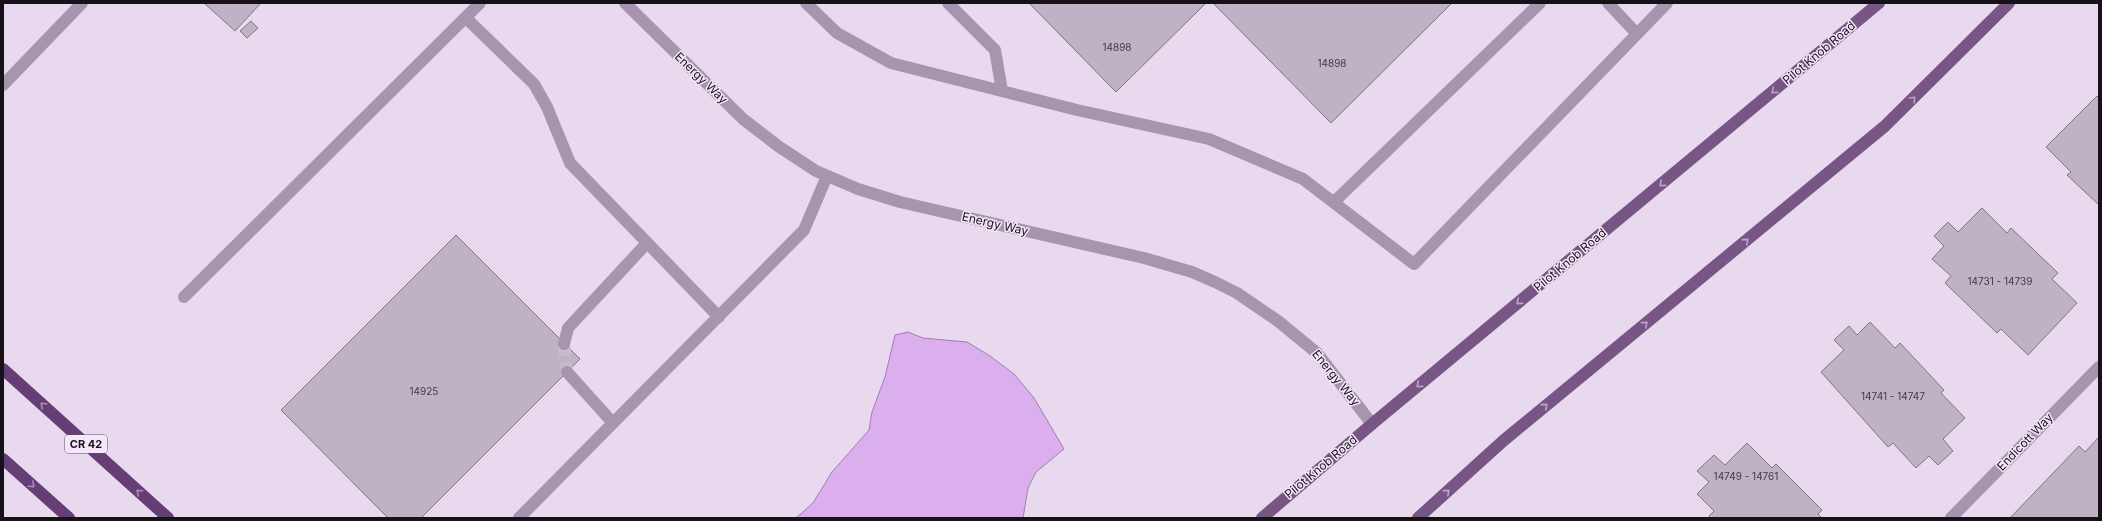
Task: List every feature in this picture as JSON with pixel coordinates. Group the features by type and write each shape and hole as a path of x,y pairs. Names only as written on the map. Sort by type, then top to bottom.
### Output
{"highway":[{"name":"CR 42","path":"3,369 168,518"},
{"path":"3,459 69,518"}],"main road":[{"name":"Pilot Knob Road","path":"1262,518 1372,424 1879,3"},
{"path":"1418,518 1503,441 1885,126 2009,3"}],"street":[{"path":"3,85 82,3"},
{"path":"184,297 480,3"},
{"name":"Energy Way","path":"625,3 743,119 778,146 816,171 858,189 900,202 1144,258 1192,272 1216,282 1237,293 1278,321 1317,353 1372,424"},
{"path":"806,3 837,33 892,63 1002,91 1209,139 1303,179 1414,264 1667,3"},
{"path":"948,3 995,50 1002,91"},
{"path":"1334,202 1540,3"},
{"path":"1608,3 1637,34"},
{"path":"466,18 534,84 547,107 570,164 719,317"},
{"path":"518,518 804,230 826,176"},
{"path":"564,344 568,328 647,243"},
{"name":"Endicott Way","path":"1951,518 2099,367"},
{"path":"567,372 613,423"}],"shaded area":[{"path":"908,332 923,338 967,342 990,356 1014,374 1034,398 1064,449 1036,472 1028,488 1023,518 796,518 813,503 832,472 869,430 872,412 885,377 895,335"}],"building":[{"path":"204,3 261,3 235,31"},
{"path":"1029,3 1206,3 1116,92"},
{"path":"1213,3 1452,3 1331,123"},
{"path":"251,21 258,28 247,38 240,31"},
{"path":"2097,96 2099,98 2099,205 2067,175 2071,172 2046,147"},
{"path":"1982,208 2007,233 2011,228 2058,273 2052,279 2077,303 2028,355 2001,329 1997,333 1945,283 1951,276 1932,259 1944,246 1934,236 1948,222 1958,232"},
{"path":"456,235 580,359 421,518 388,518 281,410"},
{"path":"1870,322 1895,348 1900,343 1944,390 1941,393 1965,418 1943,439 1953,451 1938,465 1929,456 1916,468 1893,443 1888,447 1821,372 1844,350 1834,340 1849,326 1857,335"},
{"path":"2099,437 2099,518 2010,518 2079,446 2085,452"},
{"path":"1747,443 1772,468 1776,464 1822,510 1818,514 1822,518 1711,518 1709,516 1714,511 1697,494 1709,482 1697,471 1714,455 1725,465"}],"tunnel":[{"path":"564,344 567,372"}]}
